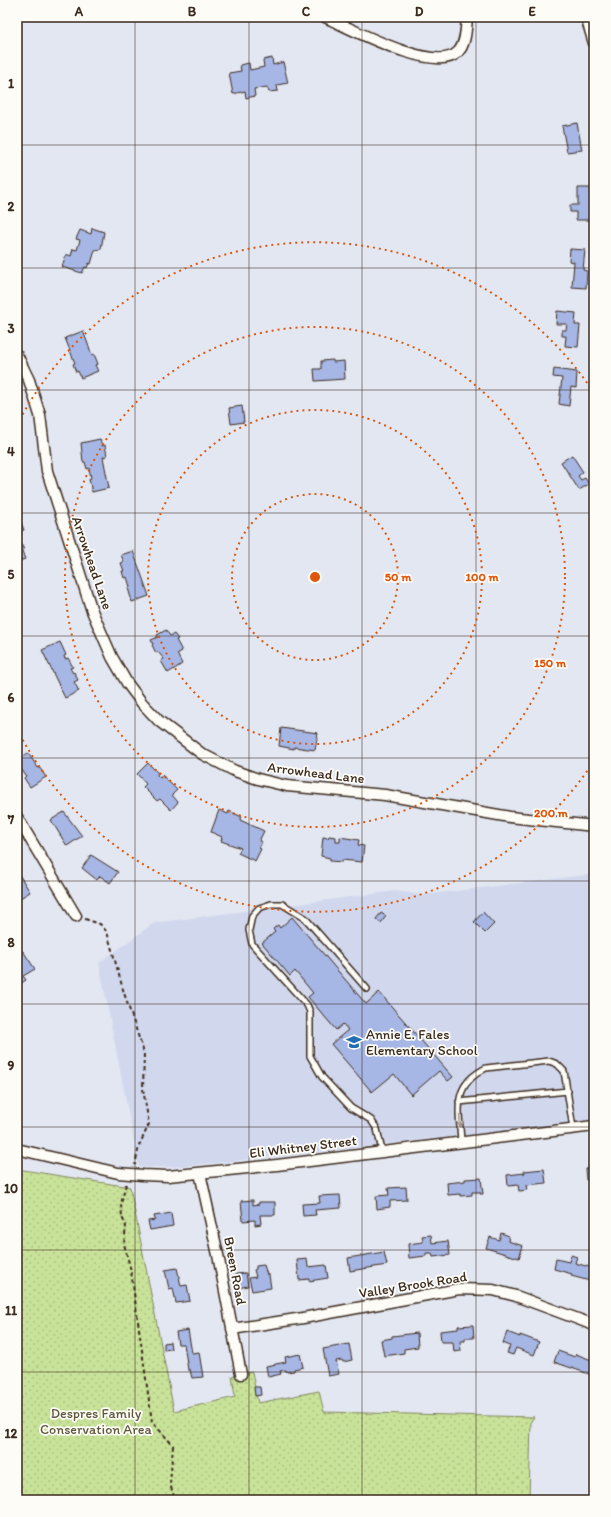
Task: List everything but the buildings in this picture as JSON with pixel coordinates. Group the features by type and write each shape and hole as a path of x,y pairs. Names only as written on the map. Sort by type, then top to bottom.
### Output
{"street":[{"path":"325,17 372,39 425,58 438,60 449,59 458,52 463,43 467,17"},
{"path":"586,17 594,43"},
{"name":"Arrowhead Lane","path":"17,355 29,380 40,415 47,471 92,611 112,657 127,683 142,703 164,725 190,746 217,763 238,773 287,786 385,795 510,817 594,826"},
{"path":"17,817 76,916"},
{"name":"Eli Whitney Street","path":"17,1149 91,1167 133,1174 168,1176 594,1126"},
{"name":"Breen Road","path":"200,1173 218,1255 241,1374"},
{"name":"Valley Brook Road","path":"232,1329 303,1318 460,1289 476,1288 493,1290 516,1296 594,1325"}],"lane":[{"path":"367,989 304,918 290,909 282,904 271,904 259,908 252,916 249,930 252,944 307,1004 310,1012 310,1056 322,1077 350,1108 371,1120 377,1128 382,1151"},
{"path":"461,1141 460,1094 469,1080 477,1072 486,1068 549,1061 557,1064 564,1071 573,1128"},
{"path":"459,1102 568,1091"}],"path":[{"path":"76,916 100,924 107,932 124,993 144,1052 143,1089 149,1124 139,1146 133,1174 124,1186 121,1204 122,1218 126,1226 124,1244 131,1271 152,1422 173,1445 170,1484 175,1500"}],"shaded area":[{"name":"Annie E. Fales Elementary School","path":"594,874 594,1121 197,1165 139,1167 99,963 154,923 395,891 422,895"}],"green space":[{"name":"Despres Family Conservation Area","path":"17,1169 130,1187 174,1411 235,1397 232,1376 252,1372 258,1403 319,1391 324,1412 534,1417 531,1421 529,1500 17,1500"}],"place":[{"name":"Annie E. Fales Elementary School","path":"354,1042"}]}
